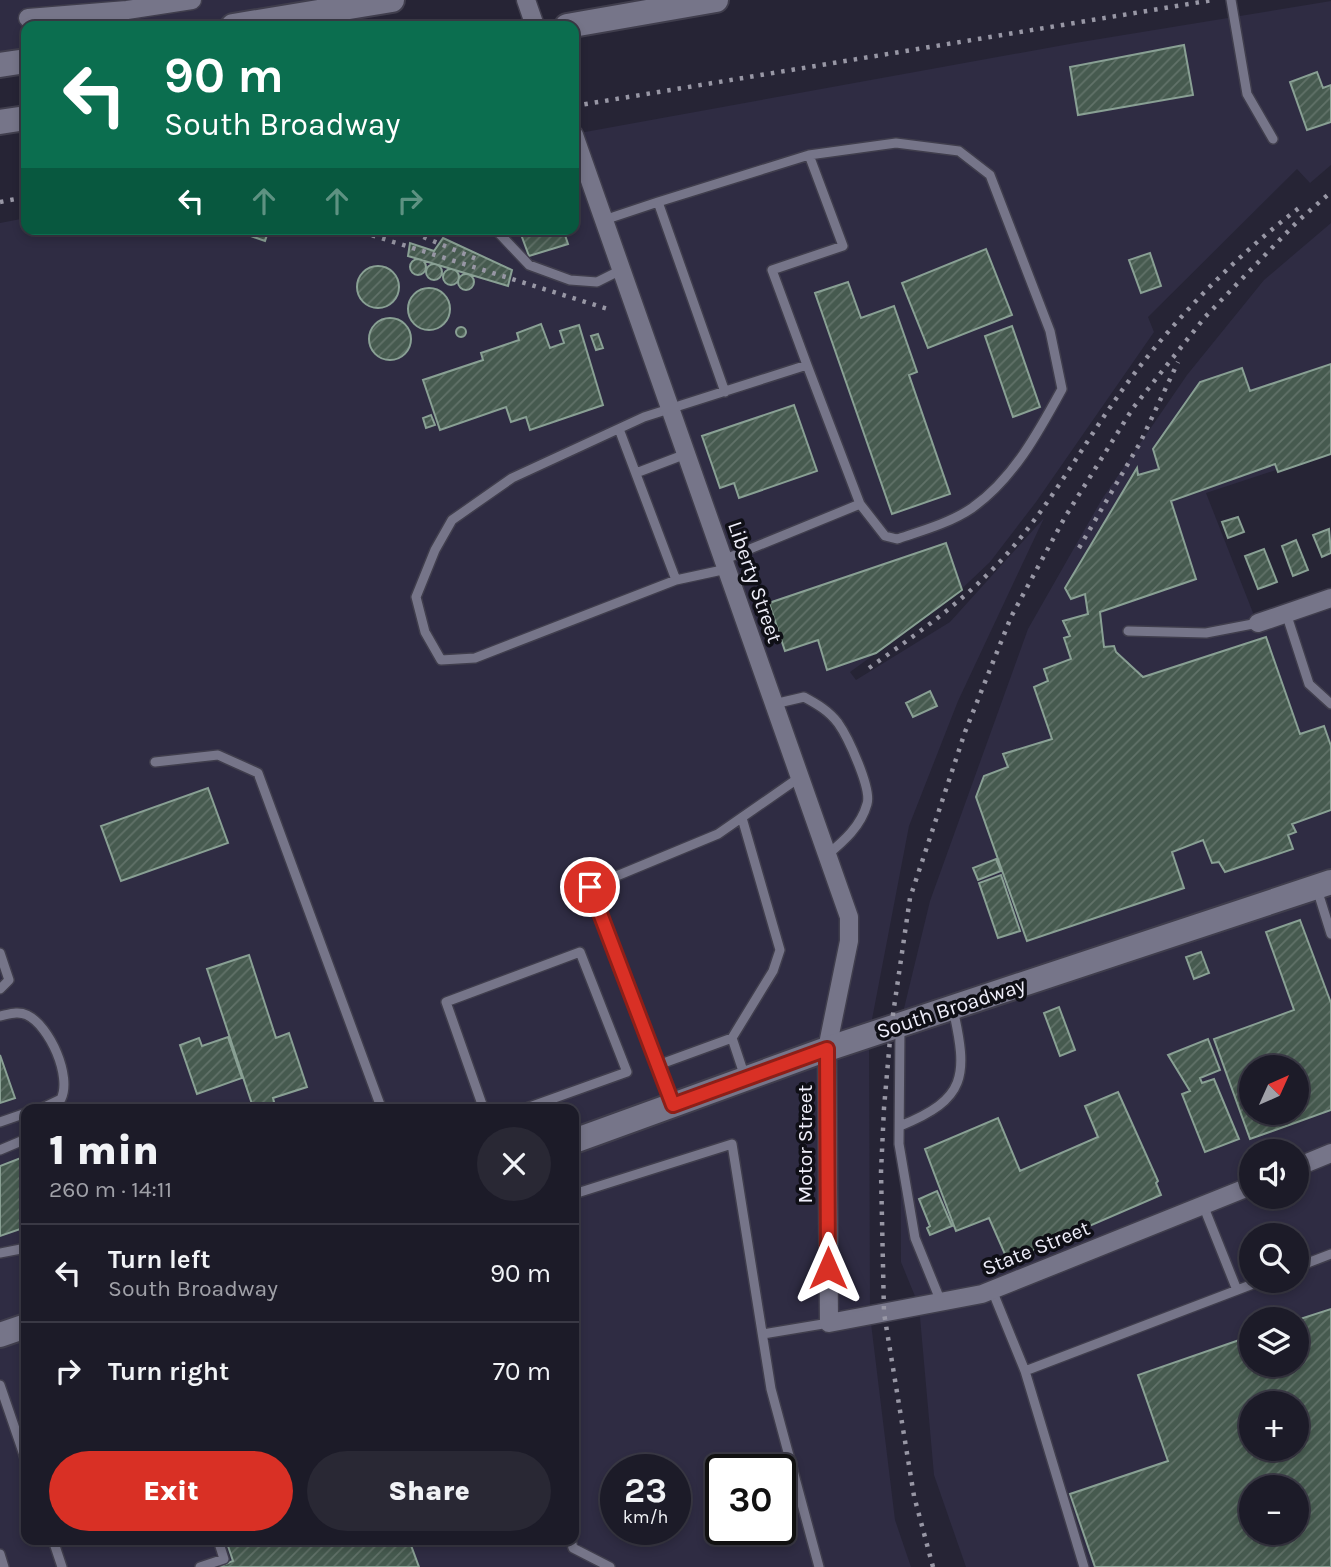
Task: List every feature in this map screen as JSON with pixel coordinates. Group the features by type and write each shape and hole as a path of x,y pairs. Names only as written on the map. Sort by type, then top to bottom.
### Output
{"street":[{"path":"22,0 29,21"},
{"path":"37,21 192,0"},
{"path":"264,21 392,0"},
{"path":"526,0 534,21"},
{"path":"579,24 716,0"},
{"path":"0,65 21,62"},
{"path":"0,122 21,119"},
{"name":"Liberty Street","path":"579,149 849,918 827,1049"},
{"path":"1258,623 1331,598"},
{"name":"South Broadway","path":"579,1139 827,1049 1324,884"},
{"name":"Motor Street","path":"827,1049 829,1323"},
{"path":"1309,1162 1331,1153"},
{"name":"State Street","path":"829,1323 992,1290 1239,1191"},
{"path":"0,1335 21,1328"}],"lane":[{"path":"1231,0 1247,94 1273,139"},
{"path":"604,220 809,155 896,143 959,151 990,175 1050,331 1062,389 1036,437 1003,481 971,509 897,539 885,536 860,504 772,270 843,246 809,155"},
{"path":"658,202 725,392"},
{"path":"501,235 529,265 570,280 597,282 621,270"},
{"path":"807,365 671,411 644,417 512,478 452,520 435,550 416,597 425,632 440,660 475,658 676,580 725,565 860,504"},
{"path":"619,429 676,580"},
{"path":"636,473 686,454"},
{"path":"1286,614 1309,684 1331,704"},
{"path":"1128,631 1206,633 1258,623"},
{"path":"774,704 804,697 824,708 840,724 867,787 868,802 859,823 827,855"},
{"path":"155,762 218,755 258,773 380,1104"},
{"path":"673,1105 590,887 718,834 800,777"},
{"path":"658,1065 732,1038 773,971 780,950 742,818"},
{"path":"1324,884 1331,934"},
{"path":"482,1104 446,1002 580,952 627,1072 538,1104"},
{"path":"0,953 9,980 0,989"},
{"path":"900,1126 946,1102 954,1090 963,1052 953,1007"},
{"path":"0,1016 15,1012 29,1016 51,1043 66,1079 61,1099 51,1104"},
{"path":"900,1025 899,1144 915,1238 941,1302"},
{"path":"732,1038 745,1079"},
{"path":"0,1122 21,1115"},
{"path":"0,1150 21,1141"},
{"path":"579,1192 732,1144 771,1389 819,1567"},
{"path":"1025,1371 1237,1290 1203,1205"},
{"path":"0,1253 21,1249"},
{"path":"1309,1262 1331,1254"},
{"path":"992,1290 1025,1371 1083,1567"},
{"path":"762,1334 829,1323"},
{"path":"0,1385 21,1446"},
{"path":"55,1545 62,1567"},
{"path":"200,1567 225,1559 220,1545"},
{"path":"572,1545 573,1548 610,1567"},
{"path":"0,1553 4,1567"}],"shaded area":[{"path":"0,0 392,0 264,21 21,21 21,62 0,65"},
{"path":"1331,1 1331,165 1310,183 1297,169 1148,317 1154,332 1036,502 990,562 952,598 850,672 856,680 950,622 1044,518 958,701 909,826 869,1035 870,1315 895,1520 911,1567 0,1567 0,223 21,219 21,235 579,235 579,133 1075,43"},
{"path":"1331,223 1331,452 1206,493 1257,623 1331,603 1331,1567 966,1567 934,1475 919,1306 901,1262 900,1025 930,901 1028,629 1102,499 1187,375 1264,280"}],"building":[{"path":"1184,45 1193,95 1078,115 1070,67"},
{"path":"1317,72 1323,88 1331,85 1331,122 1307,130 1290,82"},
{"path":"248,235 267,235 265,241"},
{"path":"521,235 565,235 568,244 529,256"},
{"path":"443,238 512,270 508,286 408,256 410,243 434,251"},
{"path":"986,249 1012,315 928,348 902,283"},
{"path":"1150,253 1161,286 1141,293 1129,260"},
{"path":"418,259 424,261 424,273 418,275 412,273 410,267 412,261"},
{"path":"434,264 440,266 440,278 434,280 428,278 426,272 428,266"},
{"path":"378,266 393,272 399,287 393,302 378,308 363,302 357,287 363,272"},
{"path":"451,269 459,277 451,285 443,277"},
{"path":"466,274 474,282 466,290 458,282"},
{"path":"848,282 861,318 894,306 917,372 909,375 950,494 892,514 815,293"},
{"path":"429,288 444,294 450,309 444,324 429,330 414,324 408,309 414,294"},
{"path":"390,318 405,324 411,339 405,354 390,360 375,354 369,339 375,324"},
{"path":"541,324 550,348 564,343 560,331 579,325 603,405 530,430 526,417 511,422 506,407 440,430 423,380 483,360 481,353 519,340 517,333"},
{"path":"1012,326 1040,407 1013,417 985,336"},
{"path":"461,327 465,328 465,336 461,337 457,336 456,332 457,328"},
{"path":"598,334 603,348 596,350 591,336"},
{"path":"1331,364 1331,454 1278,472 1275,464 1171,501 1196,579 1100,612 1104,647 1114,646 1116,652 1143,677 1266,637 1300,734 1324,726 1331,746 1331,810 1292,824 1296,832 1288,835 1293,849 1225,872 1219,862 1212,863 1203,840 1172,852 1184,888 1027,941 976,797 984,776 1008,767 1003,754 1052,739 1034,687 1048,681 1044,669 1071,659 1064,638 1070,636 1063,621 1088,614 1085,594 1071,599 1065,588 1137,468 1138,475 1159,469 1153,449 1200,382 1242,368 1250,391"},
{"path":"794,405 817,471 739,498 734,483 720,488 702,436"},
{"path":"431,415 435,425 426,428 423,418"},
{"path":"1238,517 1244,532 1228,538 1222,522"},
{"path":"1329,529 1331,553 1322,557 1313,535"},
{"path":"1296,540 1308,570 1293,576 1282,546"},
{"path":"946,543 962,590 876,653 827,670 818,640 785,651 769,603"},
{"path":"1264,549 1277,582 1258,589 1245,556"},
{"path":"930,691 937,706 913,717 906,703"},
{"path":"208,788 228,843 121,881 101,826"},
{"path":"996,859 1001,871 978,880 973,868"},
{"path":"1001,875 1020,931 998,938 979,883"},
{"path":"1300,920 1331,1003 1331,1110 1309,1118 1309,1055 1239,1055 1239,1108 1214,1039 1294,1010 1266,932"},
{"path":"1201,952 1209,973 1194,979 1186,957"},
{"path":"249,955 276,1038 289,1033 307,1087 273,1098 274,1104 252,1104 207,969"},
{"path":"1059,1007 1075,1050 1060,1056 1044,1013"},
{"path":"228,1037 242,1078 197,1094 180,1045 199,1038 202,1046"},
{"path":"1208,1039 1220,1070 1200,1078 1202,1083 1214,1079 1239,1139 1205,1152 1182,1094 1190,1091 1168,1055"},
{"path":"0,1055 15,1098 0,1103"},
{"path":"1118,1092 1158,1181 1156,1183 1161,1195 1008,1261 989,1218 956,1231 925,1149 998,1118 1020,1171 1098,1137 1085,1106"},
{"path":"1245,1125 1289,1125 1250,1139"},
{"path":"21,1158 21,1229 0,1236 0,1166"},
{"path":"937,1191 952,1226 930,1235 927,1228 930,1226 919,1199"},
{"path":"1331,1309 1331,1567 1095,1567 1070,1494 1168,1461 1138,1375 1239,1340 1239,1377 1309,1377 1309,1316"},
{"path":"228,1545 411,1545 419,1567 218,1567 233,1561"}],"railway":[{"path":"579,105 1213,0"},
{"path":"933,1567 914,1496 884,1313 881,1172 884,1108 891,1028 910,898 965,732 1011,617 1065,517 1133,408 1205,317 1298,221 1331,192"},
{"path":"0,202 21,198"},
{"path":"869,668 947,611 990,572 1029,527 1113,402 1169,331 1233,264 1303,205"},
{"path":"371,235 608,309"},
{"path":"419,235 479,260"},
{"path":"1079,548 1140,443 1178,362"}],"route":[{"path":"590,887 673,1105 827,1049 828,1268"}]}
